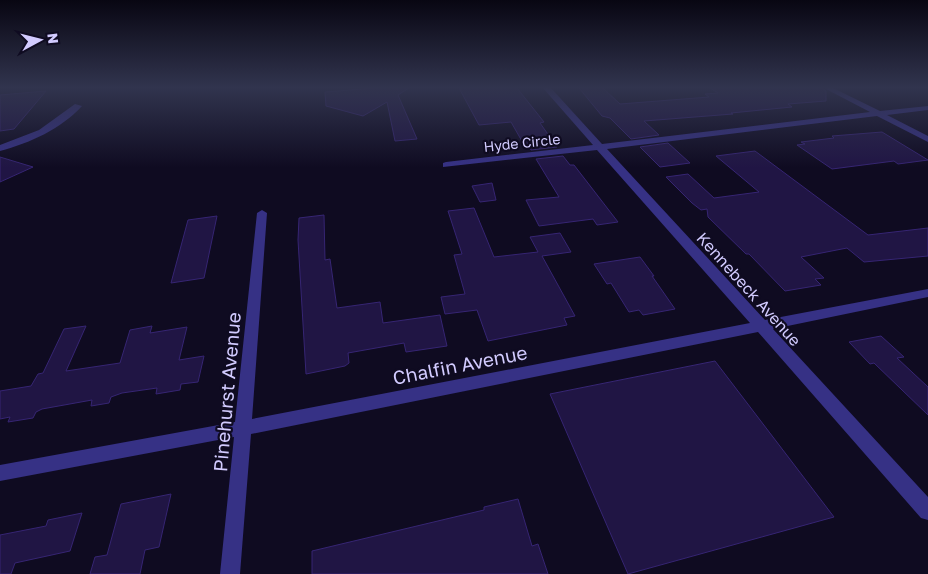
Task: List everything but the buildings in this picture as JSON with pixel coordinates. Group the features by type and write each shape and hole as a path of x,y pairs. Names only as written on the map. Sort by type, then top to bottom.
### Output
{"street":[{"path":"0,148 20,143 45,132 67,115"},
{"name":"Kennebeck Avenue","path":"571,115 928,511"},
{"name":"Hyde Circle","path":"446,165 872,115"},
{"path":"880,115 928,139"},
{"name":"Pinehurst Avenue","path":"230,574 262,213"},
{"name":"Chalfin Avenue","path":"0,473 244,428 928,293"}]}
